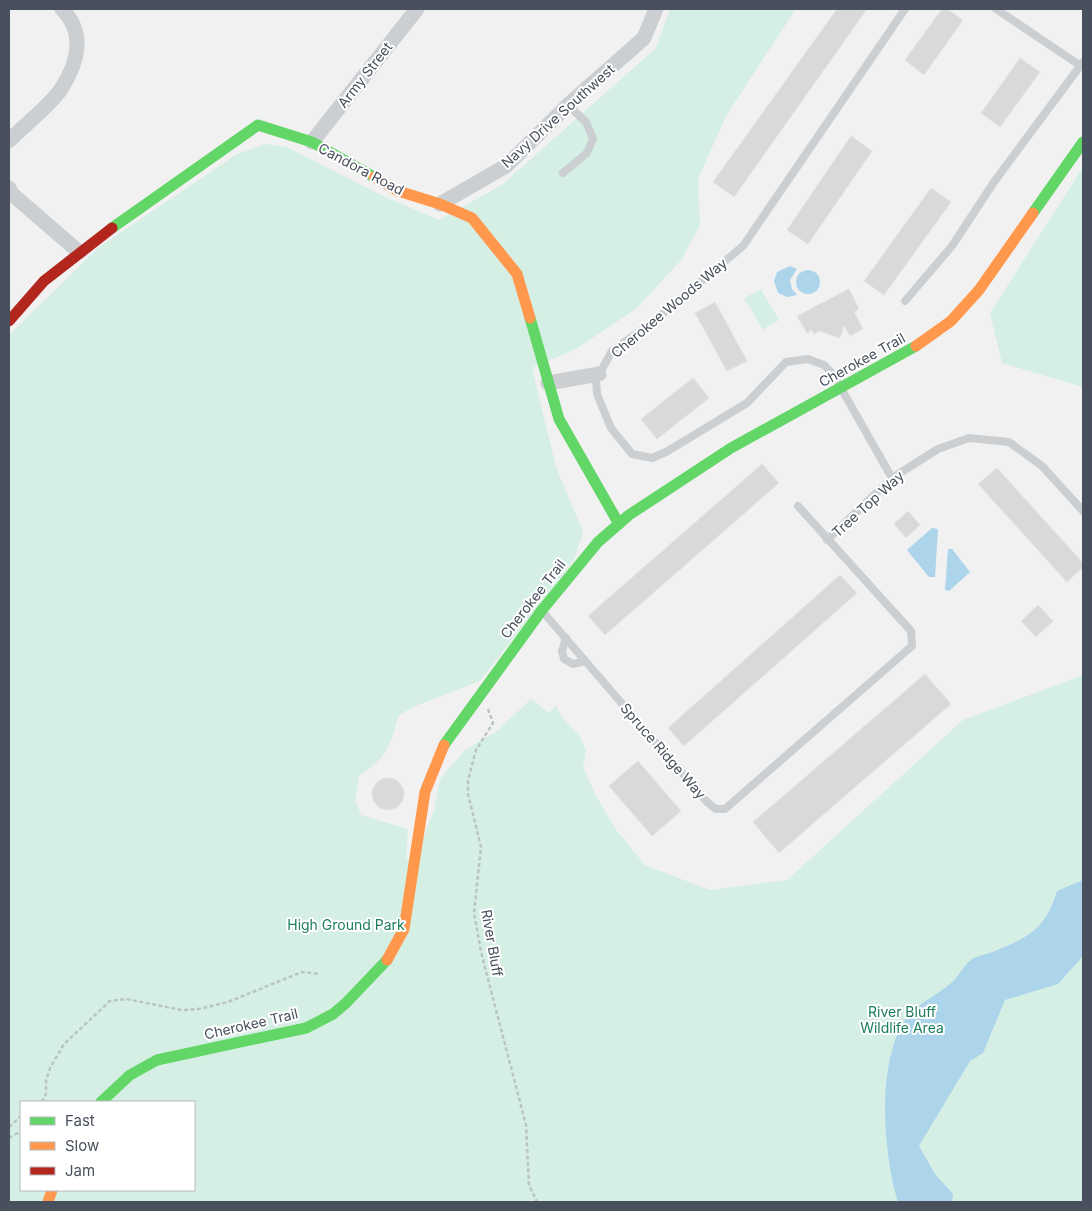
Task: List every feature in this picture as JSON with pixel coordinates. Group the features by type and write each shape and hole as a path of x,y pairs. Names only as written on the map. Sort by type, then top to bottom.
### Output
{"street":[{"path":"9,140 60,90 79,50 76,28 62,9"},
{"name":"Army Street","path":"312,142 418,9"},
{"name":"Navy Drive Southwest","path":"440,204 506,166 568,105 644,38 656,9"},
{"name":"Candora Road","path":"79,252 258,125 312,142 398,191 440,204 472,218 517,274 558,419 619,524"},
{"name":"Cherokee Trail","path":"102,1101 130,1075 157,1060 306,1028 333,1014 346,1003 390,956 404,929 425,792 431,773 448,738 542,610 598,542 619,524 731,448 906,354 965,307 1083,142"},
{"path":"9,188 12,194 79,252 44,281 9,321"},
{"path":"548,383 599,374"}],"lane":[{"name":"Cherokee Woods Way","path":"892,478 842,388 824,365 808,359 786,362 747,403 666,452 652,458 632,454 611,428 597,394 596,380 612,351 654,321 743,246 905,9"},
{"path":"905,301 952,246 994,182 1082,64 996,9"},
{"path":"563,174 587,153 593,139 586,122 568,105"},
{"name":"Tree Top Way","path":"827,540 892,478 938,449 969,438 1009,442 1042,466 1083,511"},
{"path":"798,506 827,540"},
{"name":"Spruce Ridge Way","path":"542,610 707,802 716,809 725,809 912,646 911,631 827,540"},
{"path":"566,638 562,652 564,660 574,664 585,661"}],"path":[{"name":"River Bluff","path":"482,690 493,723 476,750 468,780 468,794 481,847 474,913 481,952 526,1125 529,1185 538,1202"},
{"path":"42,1101 46,1094 46,1080 50,1068 64,1044 110,1001 126,999 182,1010 199,1008 228,1002 302,972 320,974"},
{"path":"9,1127 20,1117"},
{"path":"9,1138 20,1132"}],"green space":[{"path":"670,9 796,9 727,114 698,179 700,225 682,259 636,309 576,349 532,368 556,467 583,532 574,560 480,681 413,707 399,715 390,743 382,757 359,776 355,800 361,815 408,829 406,858 415,858 434,810 440,779 464,751 498,730 531,699 549,713 556,706 562,717 580,736 586,750 583,767 596,796 617,831 645,865 710,890 787,880 963,720 1083,675 1083,1202 9,1202 9,335 99,247 237,154 265,144 287,147 381,195 439,220 503,184 656,48"},
{"path":"1083,167 1083,387 1002,363 990,313"},
{"path":"761,289 779,320 763,330 744,298"}],"water":[{"path":"790,266 797,269 790,280 792,289 797,295 787,297 778,293 774,281 777,272"},
{"path":"808,270 817,273 820,282 817,291 808,294 799,291 796,282 799,273"},
{"path":"932,528 938,529 935,577 929,577 907,550"},
{"path":"948,549 952,549 970,572 949,591 945,590"},
{"path":"1083,880 1083,956 1058,984 1005,1000 983,1053 970,1061 919,1146 935,1174 953,1194 952,1202 898,1202 886,1134 886,1083 896,1037 906,1018 915,1009 951,983 970,960 1018,941 1035,930 1042,923 1057,891"}],"building":[{"path":"837,9 867,9 734,197 713,182"},
{"path":"942,9 947,9 963,20 924,75 905,60"},
{"path":"1020,58 1040,72 1000,127 981,113"},
{"path":"851,136 872,151 808,244 787,230"},
{"path":"931,188 951,202 884,295 864,281"},
{"path":"849,289 859,309 854,312 863,329 850,336 844,325 840,338 819,331 814,334 812,330 807,333 797,316"},
{"path":"715,302 747,361 727,371 695,313"},
{"path":"693,378 709,398 657,439 641,419"},
{"path":"762,464 779,483 605,635 588,616"},
{"path":"997,468 1083,563 1083,567 1067,582 978,484"},
{"path":"908,511 920,525 906,538 894,524"},
{"path":"840,575 857,593 684,746 668,728"},
{"path":"1038,605 1053,621 1036,637 1021,621"},
{"path":"925,674 951,704 779,853 753,822"},
{"path":"638,761 681,811 652,836 609,786"},
{"path":"388,778 394,779 399,783 403,788 403,800 399,805 394,809 388,810 382,809 377,805 373,800 372,794 373,788 377,783 382,779"}],"traffic: fast":[{"path":"112,228 258,125 312,142 374,177"},
{"path":"1033,213 1083,142"},
{"path":"530,318 559,419 619,524"},
{"path":"444,745 542,610 598,542 629,515 731,448 916,346"},
{"path":"102,1101 130,1075 157,1060 306,1028 333,1014 387,960"}],"traffic: slow":[{"path":"374,177 398,191 440,204 472,218 517,274 530,318"},
{"path":"916,346 951,321 979,290 1033,213"},
{"path":"387,960 404,929 425,792 444,745"},
{"path":"48,1202 52,1191"}],"traffic: jam":[{"path":"9,321 44,281 112,228"}],"park label":[{"name":"High Ground Park","path":"346,925"},
{"name":"River Bluff Wildlife Area","path":"902,1020"}]}
